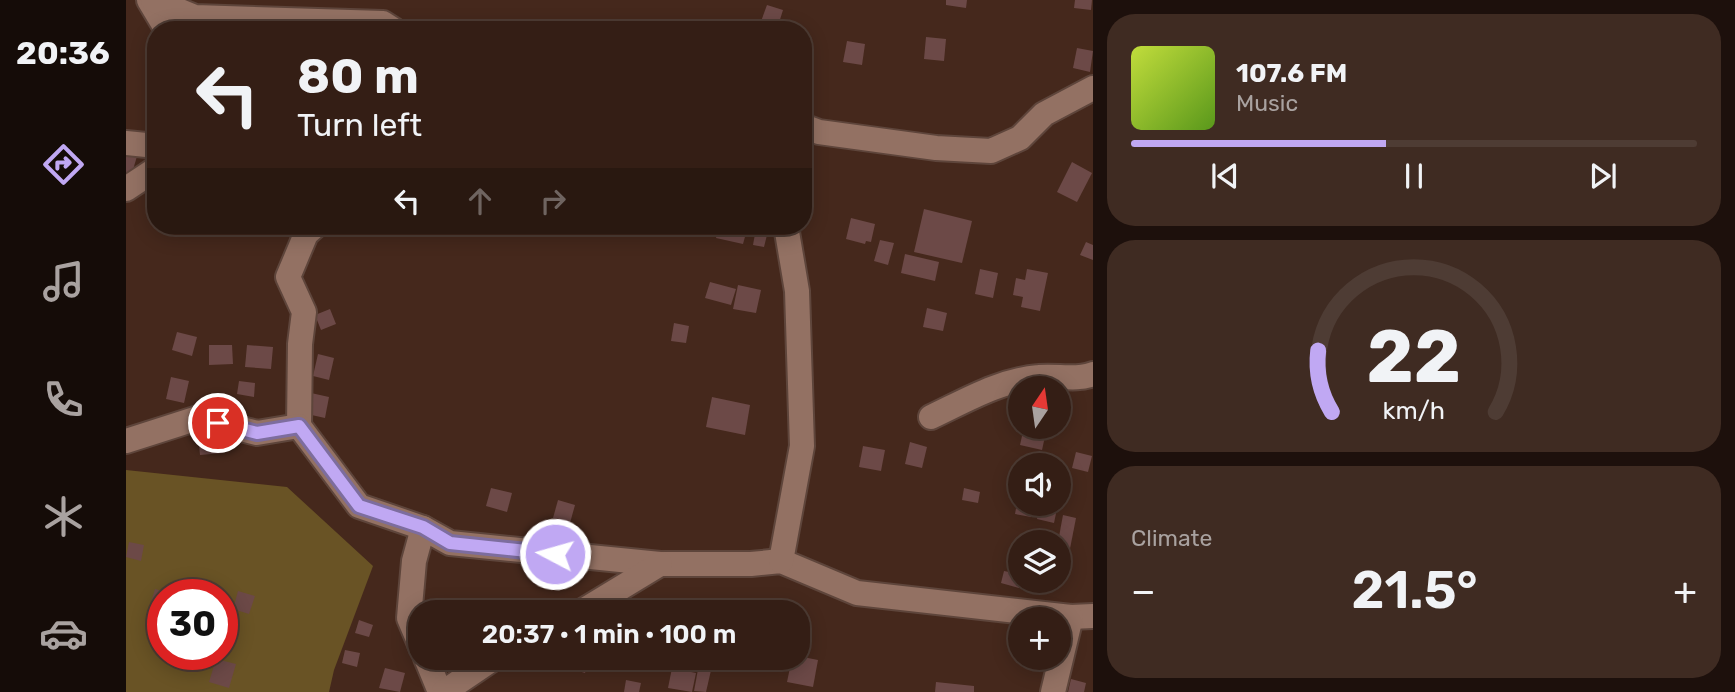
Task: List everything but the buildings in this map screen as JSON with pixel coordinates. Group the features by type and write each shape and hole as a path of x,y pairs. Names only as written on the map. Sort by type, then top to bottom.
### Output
{"street":[{"path":"126,2 136,0"},
{"path":"151,0 162,21"},
{"path":"151,0 195,17 320,21"},
{"path":"812,129 936,148 991,151 1020,138 1044,114 1093,88"},
{"path":"126,143 147,145"},
{"path":"126,189 147,175"},
{"path":"306,235 288,277 304,312 300,344 299,426 359,506 423,527 450,543 660,564 751,564 782,561 856,593 1082,617 1053,692"},
{"path":"782,561 803,446 797,291 788,235"},
{"path":"931,417 986,390 1037,377 1084,377 1093,374"},
{"path":"126,440 198,418 257,433 299,426"},
{"path":"411,600 414,561 423,527"},
{"path":"601,600 660,564"},
{"path":"432,670 442,692 476,670"}],"shaded area":[{"path":"126,470 287,487 373,566 334,670 329,692 126,692"}],"route":[{"path":"218,423 257,433 299,426 359,506 423,527 450,543 555,554"}]}
